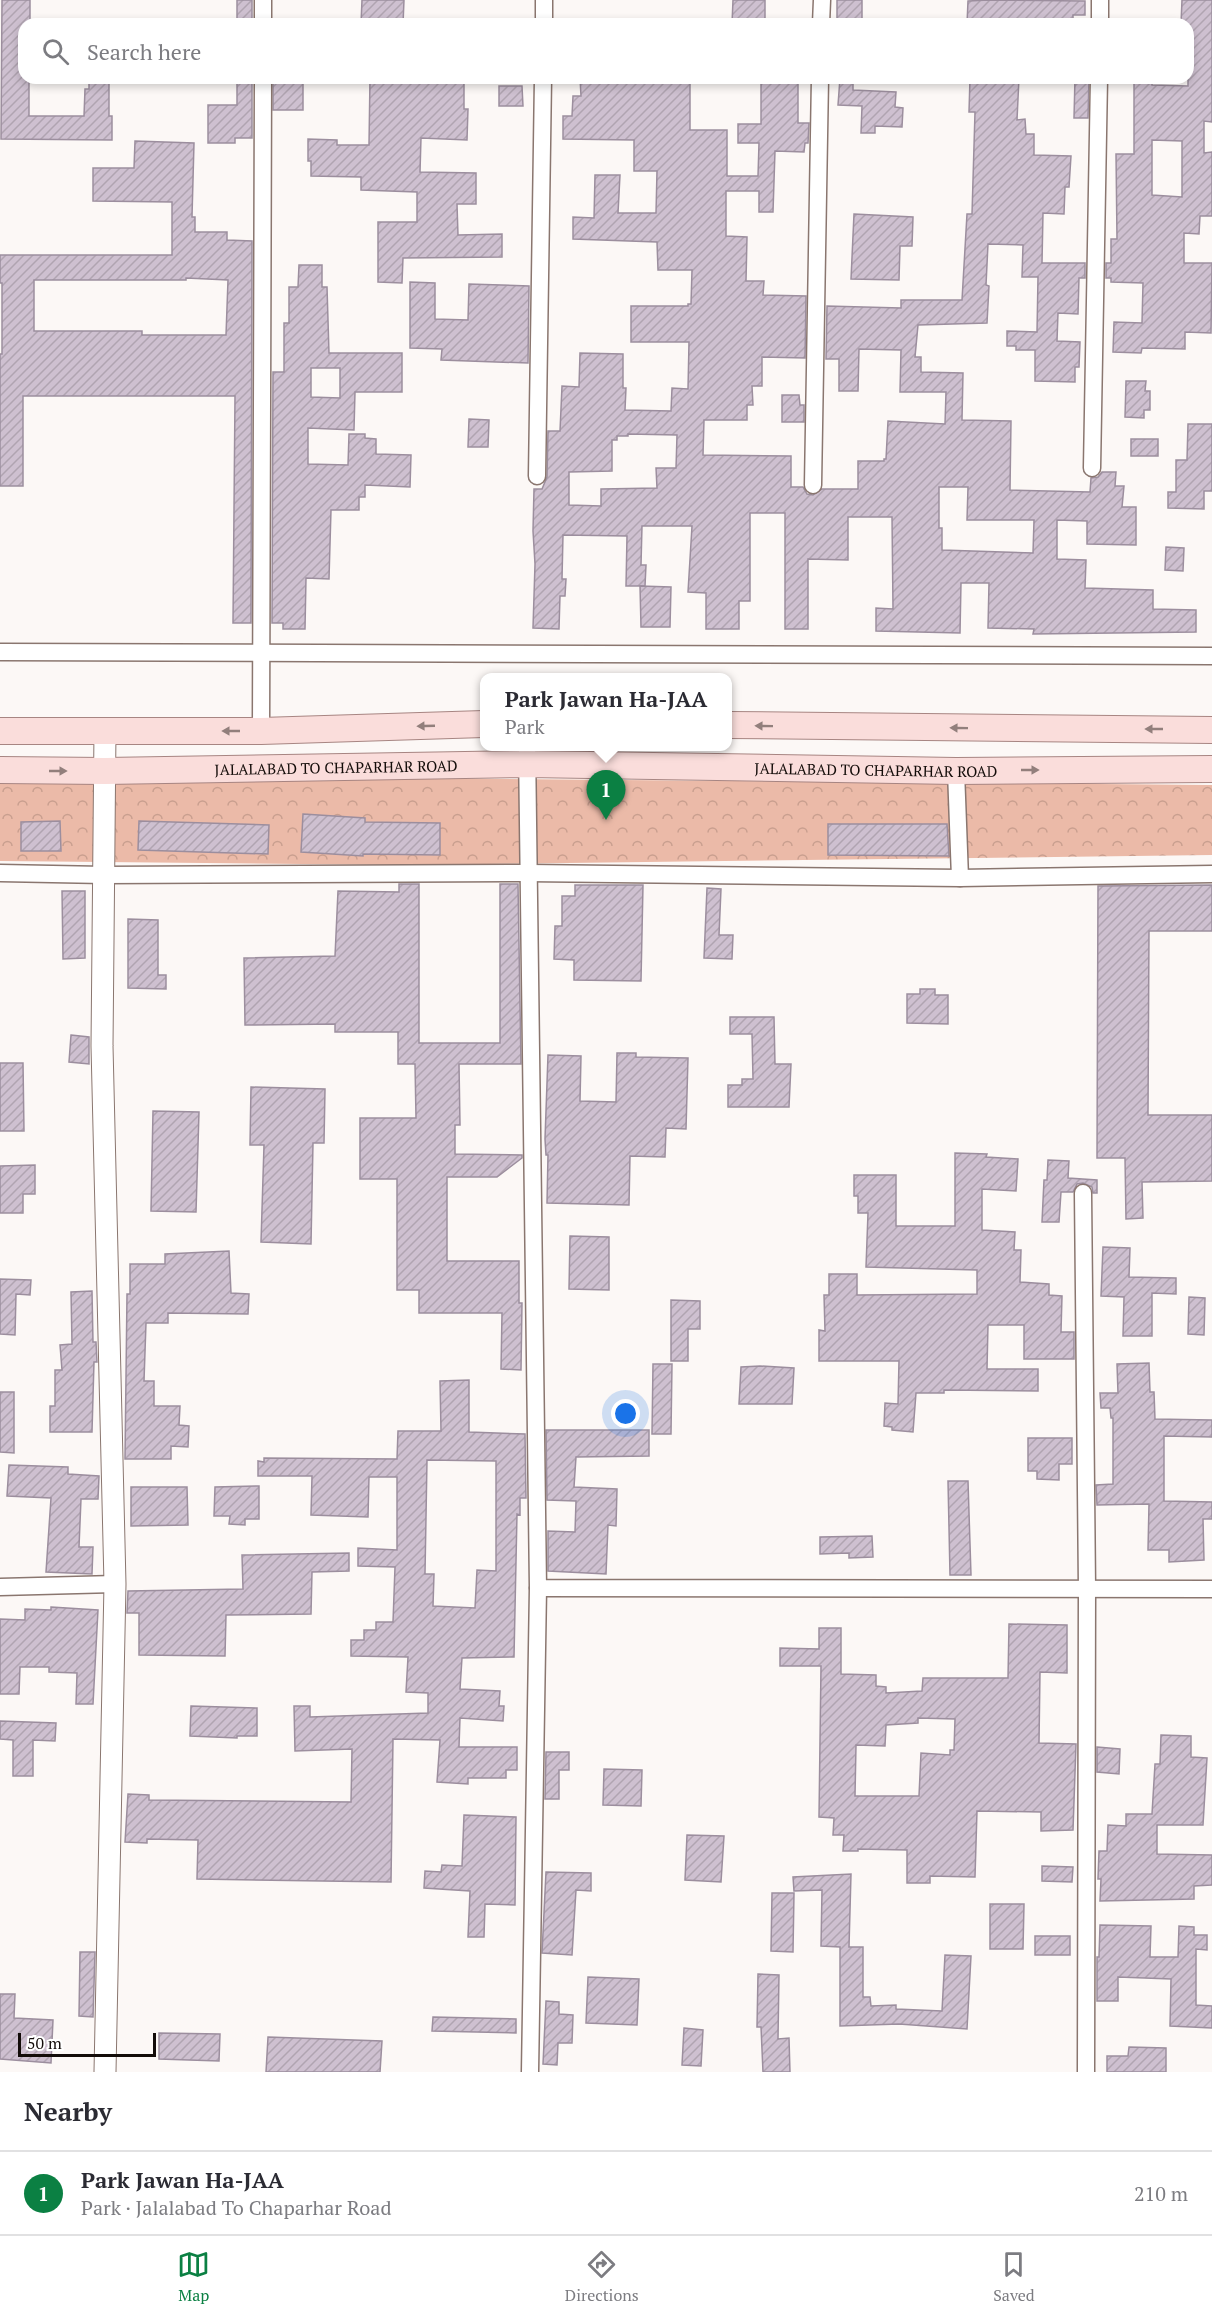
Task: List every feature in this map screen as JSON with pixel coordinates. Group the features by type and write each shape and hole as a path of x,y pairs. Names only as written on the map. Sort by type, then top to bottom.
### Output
{"main road":[{"path":"0,731 261,731 480,724"},
{"path":"732,725 1212,729"},
{"name":"JALALABAD TO CHAPARHAR ROAD","path":"0,771 105,771 527,755 956,771 1212,769"}],"street":[{"path":"263,0 263,18"},
{"path":"544,0 544,18"},
{"path":"821,18 822,0"},
{"path":"1100,0 1100,18"},
{"path":"261,731 263,84"},
{"path":"537,476 543,84"},
{"path":"813,485 820,84"},
{"path":"1092,468 1099,84"},
{"path":"0,652 1212,656"},
{"path":"105,731 102,1046 115,1584 105,2072"},
{"path":"527,755 538,1588 530,2072"},
{"path":"956,771 960,878"},
{"path":"0,873 104,875 528,873 960,878 1212,874"},
{"path":"1083,1193 1087,1588 1086,2072"},
{"path":"0,1587 115,1584"},
{"path":"538,1588 1212,1589"}],"green space":[{"path":"0,777 1212,785 1212,855 401,865 0,861"}],"building":[{"path":"2,0 30,0 30,18 18,18 18,84 29,84 29,116 84,116 85,89 89,89 89,84 109,84 112,140 1,139"},
{"path":"237,0 252,0 252,18 237,18"},
{"path":"362,0 404,0 403,18 361,18"},
{"path":"733,0 765,0 765,18 732,18"},
{"path":"837,0 862,0 862,18 837,18"},
{"path":"1182,0 1212,0 1212,122 1204,121 1204,153 1212,152 1212,216 1200,216 1199,234 1184,233 1184,263 1212,263 1211,333 1185,332 1185,349 1142,348 1141,353 1113,352 1114,322 1142,323 1143,283 1111,282 1111,278 1106,278 1106,263 1111,263 1111,239 1117,239 1116,154 1134,154 1134,84 1188,86 1188,84 1194,84 1194,18 1181,18","holes":["1152,140 1182,141 1182,197 1152,195"]},
{"path":"968,1 1085,1 1085,15 1073,15 1073,18 967,18"},
{"path":"237,84 252,84 252,138 235,138 235,143 208,143 208,105 237,105"},
{"path":"273,84 303,84 303,110 273,110"},
{"path":"370,84 464,84 464,109 468,109 467,140 421,138 420,172 476,173 476,204 457,204 458,235 502,234 502,257 403,258 402,283 378,282 378,222 417,222 417,192 361,190 361,177 311,176 311,161 308,161 308,139 337,140 337,145 369,145"},
{"path":"580,84 690,84 690,130 727,130 727,176 758,176 759,143 738,143 738,124 761,124 761,84 798,84 798,123 809,123 808,143 805,143 804,152 775,151 773,212 759,212 759,191 726,191 726,236 747,237 746,281 764,281 763,295 806,296 805,358 762,357 762,386 752,386 753,405 747,405 747,420 704,420 703,455 791,456 791,487 803,487 807,494 813,495 822,489 858,489 858,461 884,461 886,459 888,421 945,424 946,392 900,392 901,350 859,349 858,391 839,391 839,359 826,359 827,306 901,308 901,300 962,300 967,214 972,214 975,112 969,112 970,84 1019,84 1017,120 1025,119 1026,134 1034,134 1034,155 1071,156 1069,187 1065,187 1064,214 1043,213 1042,263 1085,263 1085,278 1079,278 1078,314 1058,313 1057,341 1080,342 1079,367 1075,367 1075,382 1035,381 1035,350 1016,350 1016,346 1007,346 1007,331 1037,332 1038,277 1022,277 1023,245 988,244 987,323 918,325 915,357 921,357 921,372 963,373 962,420 1011,421 1010,490 1090,492 1091,478 1098,477 1102,472 1116,472 1115,486 1124,486 1122,507 1136,507 1136,545 1087,544 1087,521 1057,520 1057,559 1086,560 1085,588 1153,590 1153,609 1196,610 1196,632 1033,634 1034,629 988,628 989,583 961,583 960,633 876,631 876,608 893,609 892,517 848,517 848,560 808,559 808,629 785,629 785,513 750,513 750,601 739,601 739,629 706,629 706,593 688,592 692,526 642,526 641,565 646,565 645,586 626,586 627,536 563,535 562,579 566,579 565,596 560,596 559,629 533,628 534,489 542,489 547,477 548,431 560,431 562,386 579,387 580,353 623,354 625,410 671,411 672,388 688,389 689,342 631,342 631,306 688,306 691,304 692,270 658,270 657,242 573,239 573,217 594,218 595,175 620,175 618,213 656,213 657,171 634,171 634,140 563,139 563,116 572,116 573,96 581,96","holes":["628,434 677,435 676,468 656,468 657,488 601,489 601,506 569,505 569,472 612,471 612,440 617,440 617,436 628,436","939,487 968,487 967,520 1034,520 1033,553 942,550 942,528 939,528"]},
{"path":"840,84 853,84 853,90 896,92 895,107 903,108 902,127 875,126 875,133 861,133 862,106 838,105"},
{"path":"1075,84 1089,84 1088,118 1074,118"},
{"path":"499,86 522,86 523,106 499,106"},
{"path":"135,141 194,143 192,217 195,217 195,232 227,232 227,240 252,241 251,623 233,623 235,396 23,396 23,486 0,486 2,283 0,283 0,255 172,255 172,202 93,201 93,168 134,168","holes":["186,278 228,280 226,335 142,335 142,331 34,331 34,280 186,280"]},
{"path":"854,214 913,217 912,246 900,246 899,280 851,279"},
{"path":"299,265 322,265 322,287 327,287 329,353 402,353 402,392 355,392 354,430 308,428 308,464 348,465 349,434 365,434 365,438 376,439 376,454 411,455 410,487 365,485 365,497 359,497 359,510 331,510 329,579 306,578 305,629 283,629 283,623 272,623 273,372 284,372 284,323 289,323 289,287 298,287","holes":["311,368 340,368 340,398 311,397"]},
{"path":"410,282 435,283 435,319 468,320 469,284 529,286 528,363 441,360 442,349 410,348"},
{"path":"1126,381 1146,381 1145,391 1150,391 1150,410 1144,410 1144,418 1125,417"},
{"path":"782,395 799,395 800,405 804,405 804,422 782,422"},
{"path":"469,419 489,420 488,447 468,447"},
{"path":"1188,424 1212,424 1212,491 1204,491 1204,509 1168,508 1168,492 1176,492 1176,460 1187,460"},
{"path":"1131,439 1158,439 1158,456 1131,456"},
{"path":"1166,547 1184,548 1183,571 1165,570"},
{"path":"640,586 671,587 670,627 641,627"},
{"path":"303,814 365,818 365,822 440,823 440,855 363,854 363,856 301,852"},
{"path":"60,821 61,851 21,851 21,822"},
{"path":"139,821 269,825 268,854 138,850"},
{"path":"828,824 947,824 949,856 828,855"},
{"path":"399,884 419,884 419,1043 500,1043 500,884 518,884 521,1064 459,1064 460,1125 455,1125 455,1154 522,1155 522,1158 497,1177 447,1177 447,1261 519,1261 519,1303 522,1303 521,1370 501,1369 502,1313 419,1313 419,1290 397,1290 397,1179 360,1179 360,1118 416,1118 415,1064 398,1064 398,1032 335,1032 335,1024 245,1025 244,958 335,956 338,891 399,892"},
{"path":"575,885 643,885 641,981 574,980 574,960 554,959 555,926 562,926 562,896 575,896"},
{"path":"1212,885 1212,931 1149,931 1148,1115 1212,1115 1212,1181 1142,1182 1143,1218 1126,1219 1125,1158 1097,1158 1098,886"},
{"path":"707,888 721,889 719,935 733,935 732,959 704,958"},
{"path":"62,891 85,891 85,958 63,959"},
{"path":"128,919 158,920 158,975 166,975 166,989 128,988"},
{"path":"920,989 935,989 935,995 948,995 948,1024 907,1023 907,994 920,994"},
{"path":"730,1017 774,1017 775,1064 791,1064 789,1107 728,1107 728,1085 742,1085 742,1079 753,1079 752,1034 730,1034"},
{"path":"71,1035 89,1037 89,1064 69,1062"},
{"path":"617,1053 636,1053 636,1057 688,1058 686,1129 666,1128 665,1157 630,1156 629,1205 547,1203 548,1155 546,1155 545,1139 548,1055 581,1056 580,1101 616,1102"},
{"path":"0,1063 23,1063 24,1131 0,1131"},
{"path":"251,1087 325,1089 324,1143 313,1143 311,1244 261,1242 264,1145 250,1145"},
{"path":"153,1111 199,1112 196,1212 151,1211"},
{"path":"955,1153 987,1154 986,1157 1018,1159 1016,1191 982,1189 982,1230 1015,1232 1014,1250 1021,1250 1020,1282 1049,1284 1049,1295 1062,1296 1061,1332 1074,1332 1074,1359 1024,1359 1024,1325 988,1325 987,1369 1038,1369 1038,1391 944,1390 944,1393 916,1393 913,1432 892,1430 892,1427 884,1426 885,1403 898,1404 899,1361 819,1361 819,1330 825,1331 824,1295 829,1295 829,1274 857,1274 857,1295 977,1294 977,1270 866,1267 868,1213 858,1213 858,1196 854,1196 854,1175 896,1175 896,1226 955,1226"},
{"path":"1048,1160 1069,1161 1068,1178 1097,1180 1097,1193 1093,1193 1092,1187 1083,1183 1077,1184 1073,1192 1061,1192 1059,1222 1042,1222 1044,1180 1047,1180"},
{"path":"35,1165 35,1194 23,1194 23,1213 0,1213 0,1166"},
{"path":"570,1236 609,1237 609,1290 569,1289"},
{"path":"1103,1247 1130,1248 1129,1277 1176,1278 1176,1294 1152,1293 1152,1336 1123,1336 1124,1297 1101,1296"},
{"path":"229,1251 231,1293 249,1294 248,1314 168,1313 168,1323 146,1323 144,1381 154,1381 154,1406 180,1406 179,1425 189,1426 188,1447 171,1446 171,1459 125,1459 127,1294 130,1294 130,1264 165,1264 165,1254"},
{"path":"0,1279 31,1280 30,1295 16,1294 15,1335 0,1334"},
{"path":"92,1291 93,1342 96,1342 97,1362 94,1362 92,1432 50,1432 50,1406 55,1406 55,1370 62,1370 60,1345 72,1344 71,1292"},
{"path":"1189,1297 1205,1298 1204,1335 1188,1334"},
{"path":"671,1300 700,1301 700,1329 688,1329 688,1361 671,1361"},
{"path":"1149,1363 1150,1392 1154,1392 1155,1419 1212,1420 1212,1437 1164,1436 1164,1501 1212,1502 1212,1519 1203,1519 1204,1560 1169,1562 1169,1550 1148,1550 1149,1504 1097,1505 1096,1485 1113,1484 1113,1418 1111,1418 1110,1408 1101,1408 1100,1393 1118,1393 1117,1364"},
{"path":"653,1364 672,1364 671,1434 652,1434"},
{"path":"741,1367 794,1368 792,1404 739,1404"},
{"path":"469,1380 469,1432 525,1434 526,1498 520,1498 520,1515 517,1514 514,1657 462,1658 460,1689 500,1691 499,1706 504,1706 503,1721 460,1718 459,1747 517,1747 517,1770 506,1770 506,1778 468,1778 468,1784 437,1782 440,1740 393,1739 391,1882 197,1879 198,1840 147,1839 147,1843 125,1842 128,1794 149,1795 149,1800 351,1802 352,1749 295,1751 294,1706 310,1706 310,1717 428,1713 428,1693 406,1692 408,1657 351,1656 351,1640 364,1640 364,1630 376,1630 376,1622 393,1622 395,1567 358,1566 358,1548 397,1550 397,1477 369,1477 368,1517 311,1515 312,1476 258,1476 258,1461 264,1462 264,1458 397,1459 398,1431 441,1431 440,1381","holes":["427,1460 496,1461 496,1571 477,1570 475,1608 433,1606 434,1574 425,1574"]},
{"path":"0,1392 14,1392 14,1453 0,1452"},
{"path":"546,1430 649,1430 649,1456 576,1457 574,1487 617,1489 616,1526 608,1525 606,1574 548,1571 548,1531 575,1532 576,1501 547,1500"},
{"path":"1028,1438 1072,1438 1072,1464 1059,1464 1059,1480 1037,1479 1037,1471 1028,1471"},
{"path":"9,1465 68,1467 68,1474 99,1476 98,1499 81,1499 79,1547 93,1547 92,1574 46,1572 51,1498 7,1496"},
{"path":"948,1481 968,1481 971,1575 950,1575"},
{"path":"259,1486 259,1519 245,1519 245,1525 229,1524 230,1516 214,1516 215,1487"},
{"path":"131,1487 187,1487 188,1525 131,1526"},
{"path":"872,1536 873,1557 849,1558 849,1553 820,1554 820,1537"},
{"path":"349,1553 349,1571 312,1572 311,1614 226,1615 225,1656 139,1655 139,1613 127,1613 128,1591 243,1589 242,1555"},
{"path":"51,1607 98,1610 93,1704 76,1704 77,1673 49,1672 49,1667 20,1667 19,1694 0,1694 0,1619 25,1620 25,1609 51,1610"},
{"path":"1009,1624 1067,1625 1067,1673 1040,1672 1039,1743 1076,1744 1073,1830 1041,1831 1041,1812 977,1811 975,1877 930,1876 930,1883 907,1883 907,1850 843,1851 844,1835 833,1835 834,1818 819,1817 821,1666 780,1666 780,1648 819,1649 819,1628 841,1628 841,1674 876,1675 876,1686 886,1687 886,1693 922,1691 923,1678 1008,1678","holes":["918,1718 955,1719 954,1750 950,1750 950,1755 921,1753 919,1796 855,1796 856,1745 885,1746 886,1725 918,1723"]},
{"path":"191,1706 257,1708 257,1736 237,1736 237,1738 190,1736"},
{"path":"0,1721 56,1723 55,1741 33,1740 33,1776 13,1776 13,1740 0,1739"},
{"path":"1161,1735 1191,1736 1191,1757 1207,1758 1203,1825 1157,1825 1157,1854 1212,1855 1212,1885 1194,1886 1194,1899 1100,1901 1099,1851 1107,1851 1108,1825 1126,1826 1126,1814 1152,1814 1155,1764 1160,1764"},
{"path":"1097,1747 1120,1749 1119,1774 1097,1772"},
{"path":"546,1752 569,1752 569,1770 559,1770 559,1799 545,1799"},
{"path":"604,1769 642,1770 641,1806 603,1805"},
{"path":"464,1815 516,1817 515,1905 485,1904 484,1937 468,1937 470,1891 424,1888 425,1871 441,1872 442,1865 462,1866"},
{"path":"687,1835 724,1836 721,1882 685,1880"},
{"path":"1042,1866 1073,1867 1072,1882 1042,1881"},
{"path":"546,1872 591,1873 591,1891 576,1890 572,1955 542,1953"},
{"path":"851,1874 849,1947 863,1947 863,1997 870,1997 871,2006 896,2005 896,2009 942,2011 945,1955 971,1956 967,2029 899,2024 840,2026 840,1947 821,1946 822,1890 794,1891 793,1877"},
{"path":"772,1893 794,1893 793,1952 771,1951"},
{"path":"990,1904 1024,1904 1023,1949 990,1949"},
{"path":"1100,1925 1151,1926 1150,1957 1178,1957 1179,1926 1194,1927 1194,1935 1207,1935 1207,1950 1196,1949 1196,2005 1212,2006 1212,2028 1170,2026 1171,1979 1118,1977 1118,2001 1097,2001"},
{"path":"1035,1936 1070,1936 1070,1955 1035,1955"},
{"path":"80,1952 95,1952 93,2017 79,2016"},
{"path":"758,1974 779,1975 778,2039 789,2038 790,2072 763,2072 761,2027 757,2027"},
{"path":"588,1977 639,1979 637,2025 586,2023"},
{"path":"0,1994 15,1994 14,2018 53,2020 51,2063 0,2059"},
{"path":"546,2001 559,2002 559,2014 573,2015 572,2043 558,2043 557,2065 543,2064"},
{"path":"433,2017 516,2019 516,2033 432,2031"},
{"path":"684,2028 703,2030 701,2066 682,2065"},
{"path":"159,2033 220,2034 219,2061 159,2059"},
{"path":"268,2037 382,2041 380,2072 266,2072"},
{"path":"1129,2047 1166,2048 1166,2072 1107,2072 1107,2056 1128,2056"}],"place":[{"name":"Park Jawan Ha-JAA","path":"606,820"}]}
